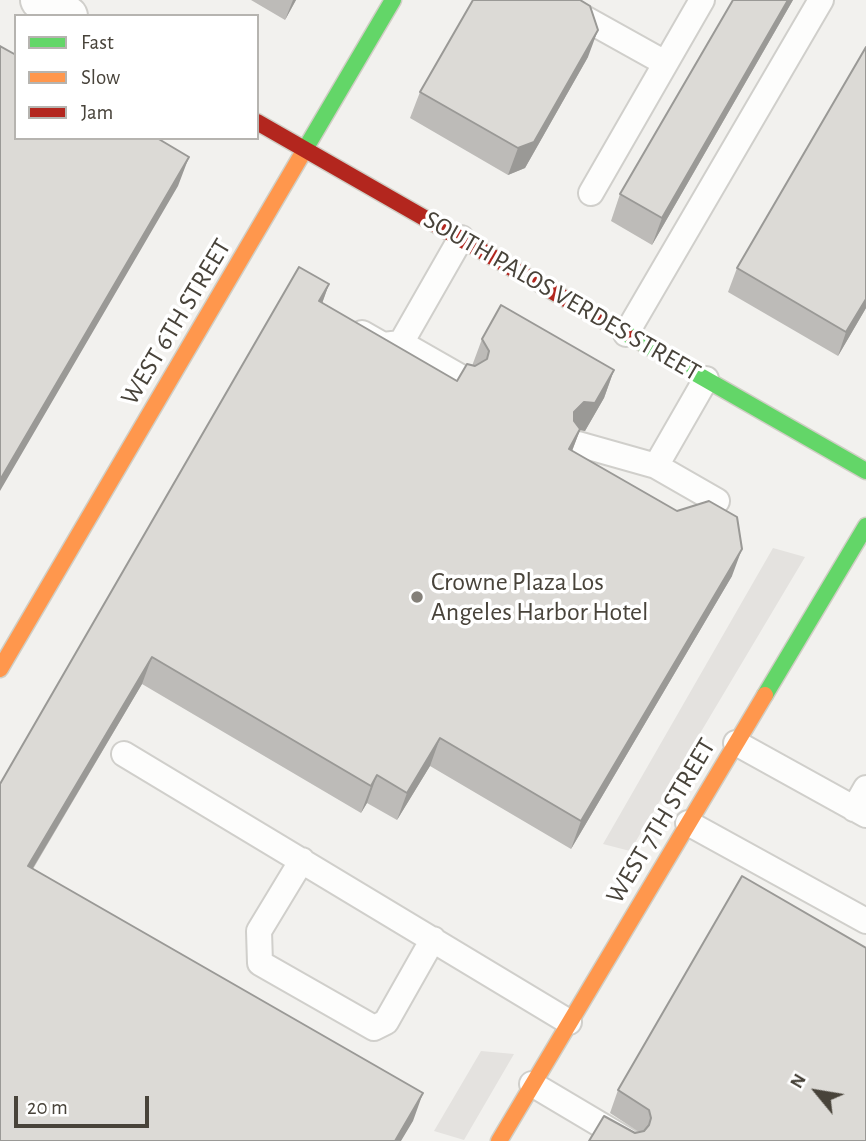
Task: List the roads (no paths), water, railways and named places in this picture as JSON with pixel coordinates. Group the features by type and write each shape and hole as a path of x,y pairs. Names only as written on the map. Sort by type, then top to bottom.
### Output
{"street":[{"path":"40,0 64,14"},
{"name":"WEST 6TH STREET","path":"0,669 393,0"},
{"name":"SOUTH PALOS VERDES STREET","path":"259,123 866,471"},
{"name":"WEST 7TH STREET","path":"499,1141 866,526"}],"lane":[{"path":"552,0 666,63"},
{"path":"591,193 702,0"},
{"path":"626,334 821,0"},
{"path":"401,343 461,238"},
{"path":"349,325 383,345 401,343 464,379"},
{"path":"656,466 706,379"},
{"path":"578,444 656,466 717,501"},
{"path":"736,743 862,804"},
{"path":"124,754 569,1022"},
{"path":"688,822 866,921"},
{"path":"302,860 259,931 260,963 374,1028 386,1022 433,939"},
{"path":"532,1084 628,1141"}],"place":[{"name":"Crowne Plaza Los Angeles Harbor Hotel","path":"417,597"}]}
